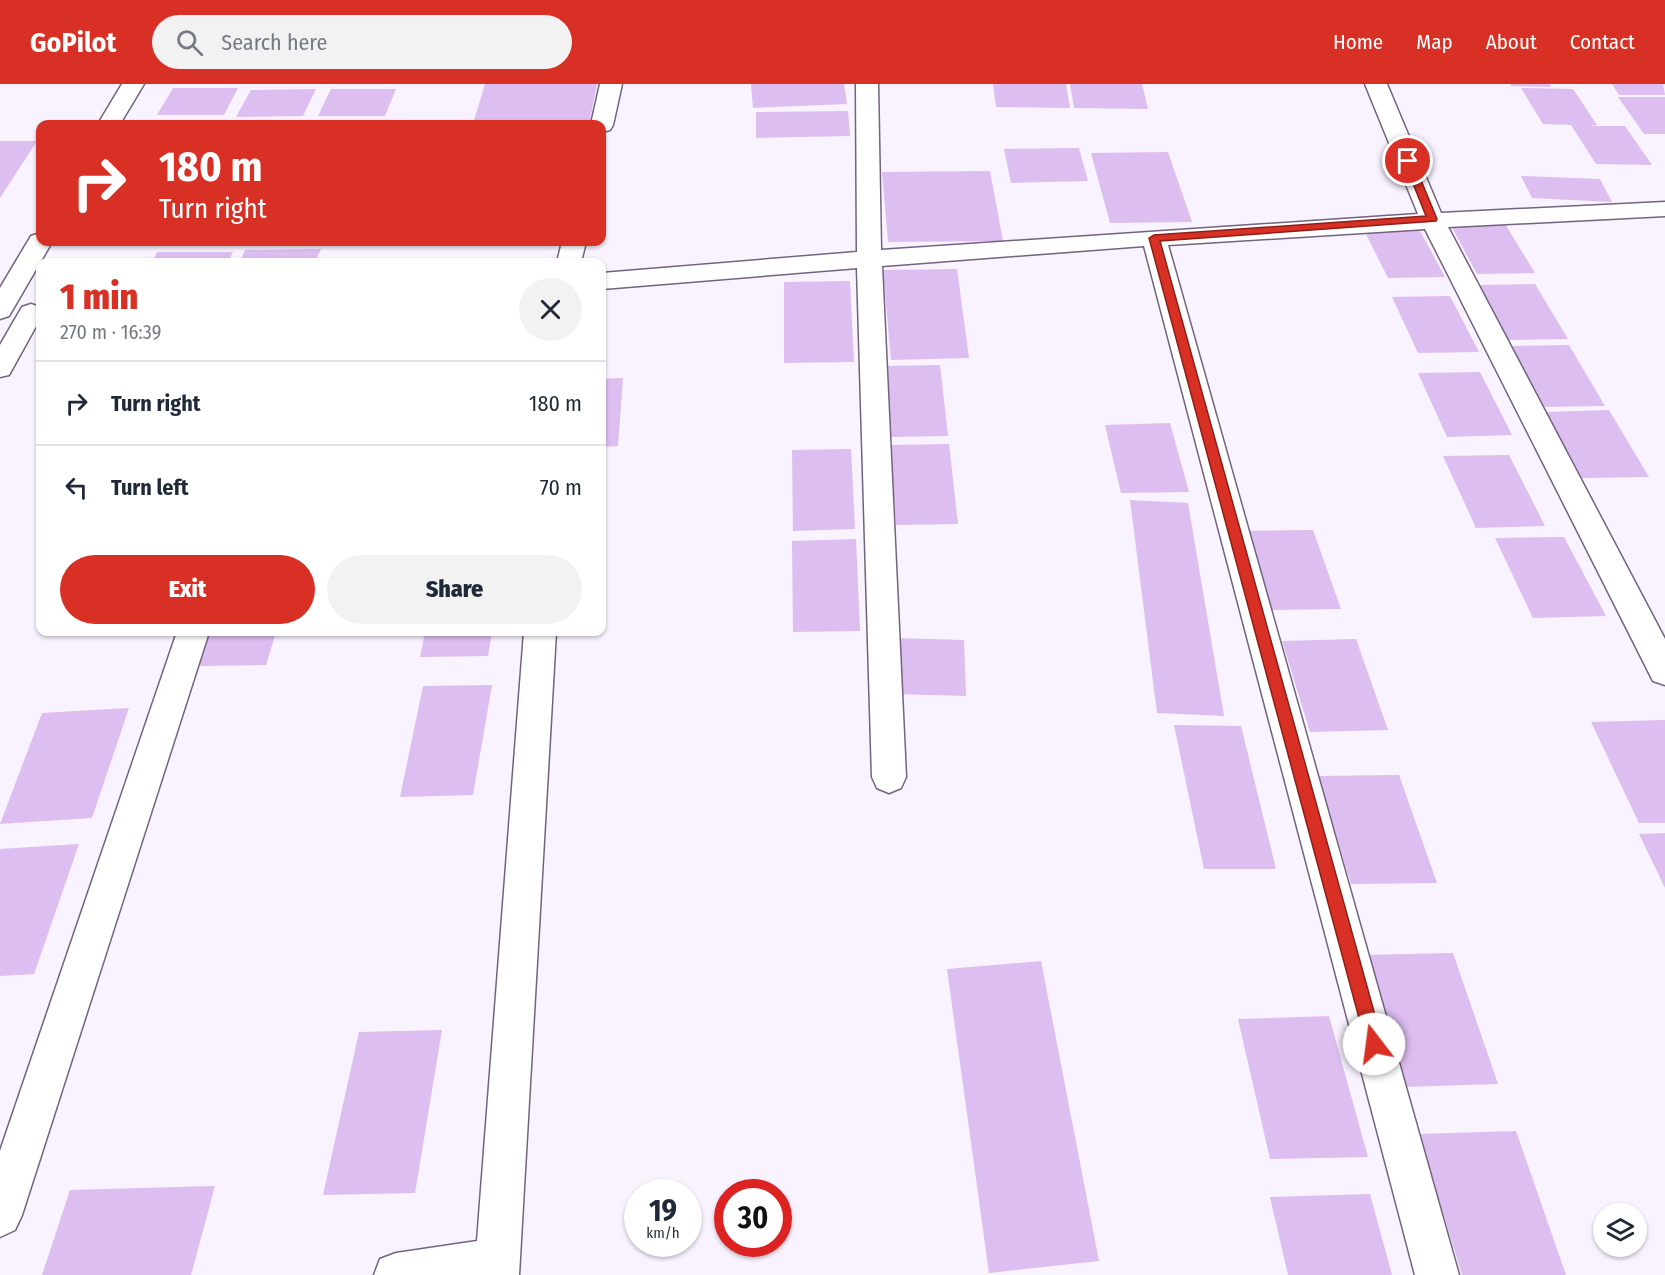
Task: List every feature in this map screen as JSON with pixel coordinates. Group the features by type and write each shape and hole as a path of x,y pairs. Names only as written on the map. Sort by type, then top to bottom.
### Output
{"street":[{"path":"111,120 133,84"},
{"path":"603,120 611,84"},
{"path":"867,84 869,258 889,777"},
{"path":"1376,84 1432,219 1665,671"},
{"path":"606,281 869,258 1432,219 1665,209"},
{"path":"1154,238 1437,1275"},
{"path":"0,310 37,246"},
{"path":"0,315 36,313"},
{"path":"0,368 36,313"},
{"path":"0,1215 192,636"},
{"path":"396,1275 497,1267 540,636"}],"building":[{"path":"485,84 597,84 590,120 474,120"},
{"path":"751,84 844,84 847,104 753,108"},
{"path":"993,84 1066,84 1070,108 996,107"},
{"path":"1070,84 1142,84 1148,109 1074,108"},
{"path":"1511,84 1549,84 1551,87 1511,86"},
{"path":"1612,84 1663,84 1665,95 1619,95"},
{"path":"173,88 238,88 224,115 157,115"},
{"path":"1521,88 1573,89 1597,125 1589,126 1625,126 1652,165 1596,164 1571,125 1543,124"},
{"path":"316,89 303,116 236,117 251,90"},
{"path":"331,89 396,89 385,116 318,116"},
{"path":"1618,97 1665,97 1665,134 1644,134"},
{"path":"848,111 850,136 756,138 756,112"},
{"path":"0,141 36,141 36,143 0,198"},
{"path":"1079,148 1088,181 1011,183 1004,149"},
{"path":"1168,152 1192,222 1110,223 1091,153"},
{"path":"990,171 1003,241 888,242 882,172"},
{"path":"1521,176 1600,179 1612,202 1532,198"},
{"path":"1450,224 1505,224 1535,273 1477,274"},
{"path":"1418,227 1445,277 1388,278 1363,228"},
{"path":"321,249 317,258 242,258 245,250"},
{"path":"157,252 233,252 230,258 154,258"},
{"path":"957,269 969,358 891,360 883,270"},
{"path":"850,281 854,362 784,363 784,282"},
{"path":"1535,284 1568,339 1508,340 1477,285"},
{"path":"1450,296 1479,352 1418,353 1392,297"},
{"path":"1569,345 1605,406 1542,407 1508,346"},
{"path":"940,365 948,436 889,437 884,366"},
{"path":"1480,372 1512,435 1447,437 1418,373"},
{"path":"623,378 618,446 606,447 606,379"},
{"path":"1609,410 1649,477 1582,478 1546,412"},
{"path":"1170,423 1189,492 1121,493 1105,425"},
{"path":"949,444 958,524 896,525 890,445"},
{"path":"851,449 855,529 793,531 792,450"},
{"path":"1509,455 1545,526 1476,528 1443,456"},
{"path":"1130,500 1188,503 1224,716 1157,713"},
{"path":"1313,530 1341,609 1268,610 1243,531"},
{"path":"1564,537 1606,616 1533,618 1495,538"},
{"path":"856,539 860,631 793,632 792,541"},
{"path":"208,636 275,636 266,665 197,666"},
{"path":"424,636 491,636 488,656 420,657"},
{"path":"894,638 964,640 966,696 893,694"},
{"path":"1356,639 1388,730 1310,732 1282,641"},
{"path":"492,685 473,795 400,797 423,686"},
{"path":"129,708 92,818 0,824 42,713"},
{"path":"1665,720 1665,823 1639,823 1591,722"},
{"path":"1174,725 1241,726 1276,869 1204,869"},
{"path":"1399,775 1437,883 1351,884 1318,776"},
{"path":"1665,833 1665,888 1639,834"},
{"path":"79,844 34,974 0,976 0,849"},
{"path":"1453,953 1498,1084 1403,1087 1363,955"},
{"path":"1041,961 1099,1261 989,1273 947,969"},
{"path":"1329,1016 1368,1157 1270,1159 1238,1019"},
{"path":"442,1030 415,1193 323,1195 359,1032"},
{"path":"1516,1131 1566,1275 1462,1275 1419,1134"},
{"path":"215,1186 191,1275 42,1275 70,1190"},
{"path":"1370,1194 1392,1275 1288,1275 1270,1197"}],"route":[{"path":"1374,1044 1154,238 1432,219 1408,161"}]}
